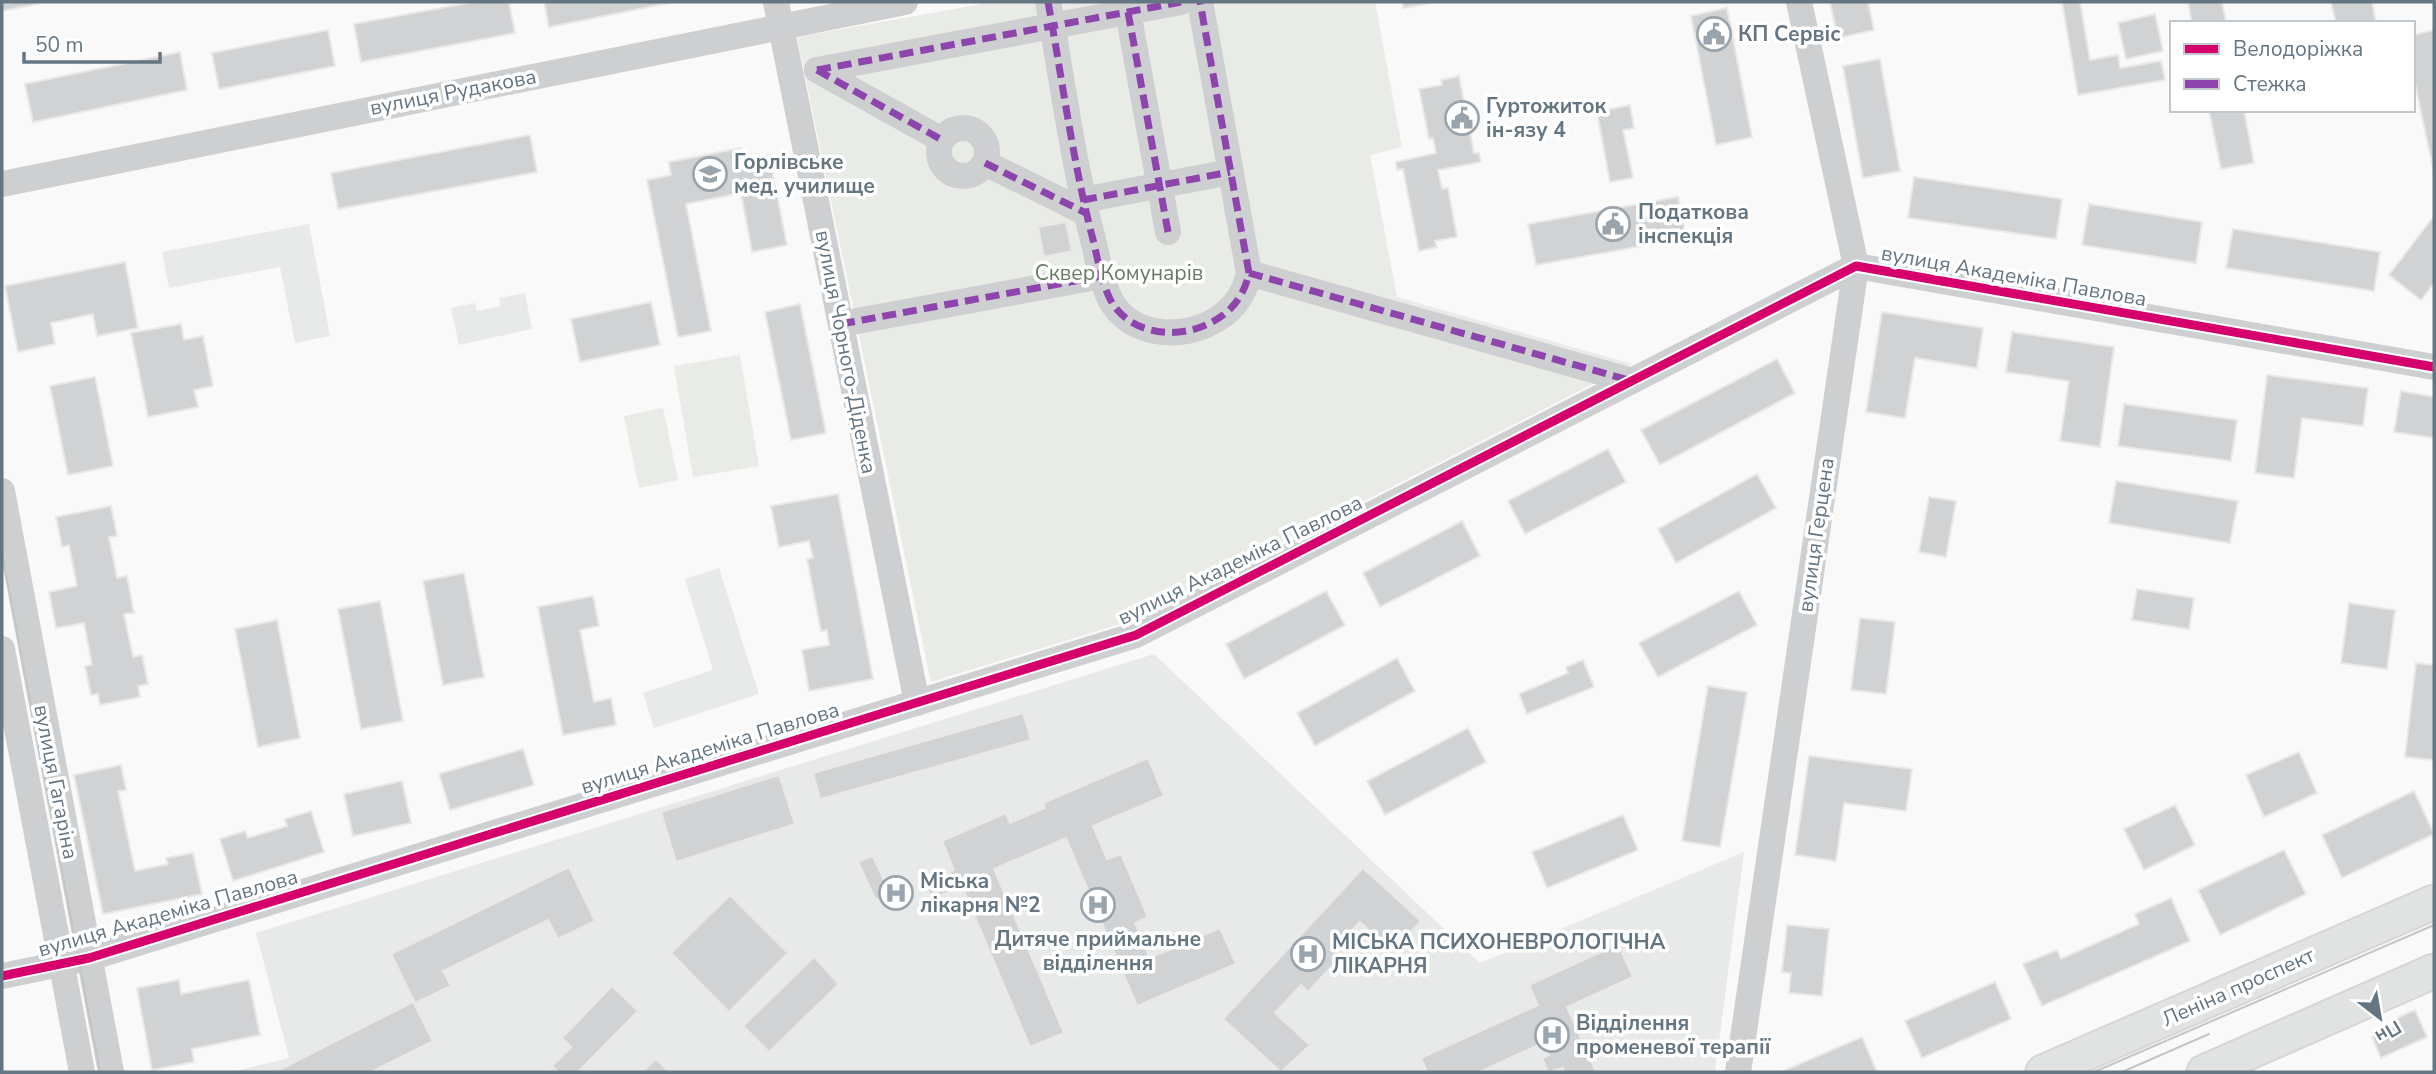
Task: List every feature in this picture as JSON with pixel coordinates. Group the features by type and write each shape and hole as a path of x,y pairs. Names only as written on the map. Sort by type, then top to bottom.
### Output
{"main road":[{"name":"Леніна проспект","path":"2043,1072 2434,902"},
{"path":"2204,1072 2434,971"}],"street":[{"name":"вулиця Рудакова","path":"2,184 778,14 905,2"},
{"path":"942,140 817,70 1050,14 1128,12 1181,2"},
{"path":"1050,14 1085,207 1110,300 1138,326 1178,334 1215,321 1233,306 1245,290 1249,273 1200,2"},
{"name":"вулиця Герцена","path":"1738,1072 1856,266 1800,2"},
{"path":"1128,12 1168,232"},
{"name":"вулиця Чорного-Діденка","path":"778,14 917,703"},
{"path":"961,128 979,133 987,146 985,163 972,175 951,174 940,160 942,140 950,131 961,128"},
{"path":"985,163 1085,207 1159,186 1230,172"},
{"name":"вулиця Академіка Павлова","path":"2,976 89,958 1136,635 1856,266 2434,367"},
{"path":"1249,273 1632,381"},
{"path":"841,324 1102,276"},
{"name":"вулиця Гагаріна","path":"2,491 111,1072"},
{"name":"вулиця Гагаріна","path":"2,649 82,1072"}],"shaded area":[{"path":"309,224 330,336 295,343 280,267 169,288 162,252"},
{"path":"525,293 532,329 459,345 451,308 475,303 477,311 500,306 499,298"},
{"path":"719,568 759,694 654,728 643,693 713,670 685,579"},
{"name":"Міська лікарня №2","path":"1154,654 1480,963 1744,852 1715,1072 232,1072 289,1058 256,933"}],"green space":[{"name":"Сквер Комунарів","path":"994,2 1375,2 1402,147 1370,155 1397,297 1632,364 1130,621 931,682 797,37"},
{"path":"740,355 759,466 693,477 674,366"},
{"path":"663,408 678,480 639,488 624,416"}],"building":[{"path":"2,2 38,2 38,4 2,11"},
{"path":"474,2 509,2 515,33 361,62 354,24"},
{"path":"544,2 674,2 549,27"},
{"path":"1402,2 1436,2 1404,8"},
{"path":"1830,2 1868,2 1874,30 1838,38"},
{"path":"2062,2 2080,2 2090,60 2118,55 2120,68 2161,61 2165,80 2078,95"},
{"path":"2188,2 2222,2 2226,21 2192,21"},
{"path":"2331,2 2372,2 2376,21 2336,21"},
{"path":"1727,8 1752,137 1716,145 1691,16"},
{"path":"2155,14 2163,51 2126,59 2118,23"},
{"path":"328,30 335,66 219,89 212,53"},
{"path":"2434,30 2434,173 2415,83 2415,35"},
{"path":"180,52 187,90 33,122 25,84"},
{"path":"1880,59 1900,171 1863,178 1843,66"},
{"path":"1459,76 1474,153 1479,153 1481,162 1438,170 1442,189 1448,188 1457,237 1435,241 1437,247 1419,251 1403,169 1397,170 1396,162 1436,153 1433,138 1429,139 1419,89 1442,85 1441,80"},
{"path":"1630,105 1634,128 1623,130 1633,178 1610,182 1597,112"},
{"path":"2209,112 2244,112 2254,163 2221,169"},
{"path":"530,135 537,172 338,209 331,173"},
{"path":"741,148 743,160 769,155 787,245 752,252 741,193 686,204 711,331 678,337 647,180 671,175 669,162"},
{"path":"1914,177 2062,199 2056,239 1908,218"},
{"path":"1678,197 1686,238 1536,265 1528,224"},
{"path":"2089,204 2202,222 2196,263 2082,245"},
{"path":"2434,216 2434,283 2421,300 2389,275"},
{"path":"1066,222 1072,251 1044,257 1038,227"},
{"path":"2233,229 2380,252 2374,291 2226,268"},
{"path":"125,262 138,328 97,336 93,314 51,323 55,344 18,352 5,286"},
{"path":"651,302 660,345 580,362 571,319"},
{"path":"800,304 826,433 791,440 765,312"},
{"path":"1882,312 1983,328 1977,368 1915,358 1905,418 1866,412"},
{"path":"181,324 184,340 203,336 213,386 194,390 198,407 148,417 131,333"},
{"path":"2012,332 2114,347 2100,447 2060,441 2069,381 2006,372"},
{"path":"1777,359 1795,393 1660,465 1641,430"},
{"path":"2267,375 2368,388 2363,426 2302,418 2294,478 2255,473"},
{"path":"95,377 113,466 68,475 50,386"},
{"path":"2401,391 2434,397 2434,438 2394,432"},
{"path":"2124,404 2237,420 2231,461 2118,446"},
{"path":"1608,449 1626,482 1525,534 1508,501"},
{"path":"1757,474 1776,508 1676,563 1658,529"},
{"path":"2116,481 2238,501 2230,543 2109,523"},
{"path":"838,494 873,679 809,691 802,650 829,645 827,630 821,631 807,559 813,558 809,541 779,547 771,506"},
{"path":"1929,497 1956,501 1946,557 1919,552"},
{"path":"111,506 117,536 109,537 117,578 127,576 134,613 124,614 133,657 142,655 148,684 138,686 140,697 100,705 98,694 91,695 85,666 92,665 84,623 56,628 49,592 77,586 69,545 62,547 56,517"},
{"path":"1462,521 1480,556 1380,607 1363,573"},
{"path":"464,573 484,677 443,685 423,581"},
{"path":"2137,589 2194,598 2189,629 2132,620"},
{"path":"1326,591 1345,625 1244,679 1226,644"},
{"path":"1739,591 1757,625 1658,677 1639,643"},
{"path":"593,596 599,626 580,630 594,702 611,698 616,725 563,735 538,607"},
{"path":"380,601 403,721 361,729 338,609"},
{"path":"2349,603 2395,610 2387,669 2341,663"},
{"path":"1860,618 1895,622 1886,694 1851,690"},
{"path":"277,620 300,738 258,747 235,629"},
{"path":"1397,658 1415,691 1315,746 1297,713"},
{"path":"1583,660 1594,687 1527,714 1519,694 1568,673 1566,667"},
{"path":"2416,663 2434,665 2434,760 2405,757"},
{"path":"1708,686 1747,692 1720,847 1682,841"},
{"path":"1023,713 1031,740 820,799 813,773"},
{"path":"1468,728 1486,762 1385,815 1367,781"},
{"path":"523,749 534,785 450,810 439,774"},
{"path":"2299,752 2317,793 2264,817 2246,775"},
{"path":"1809,756 1912,769 1906,811 1844,803 1836,861 1795,855"},
{"path":"1148,758 1164,796 1093,826 1107,859 1121,854 1148,917 1135,923 1150,958 1220,928 1236,964 1137,1006 1066,838 994,869 1064,1033 1030,1047 962,886 932,899 925,883 954,870 942,841 1006,813 1010,823 1045,808 1043,803"},
{"path":"121,765 126,790 118,791 135,871 168,864 166,858 193,853 202,894 103,914 74,775"},
{"path":"779,775 795,824 676,862 661,812"},
{"path":"402,781 411,823 353,836 344,794"},
{"path":"2414,791 2434,834 2342,878 2322,835"},
{"path":"2175,805 2195,845 2144,870 2124,829"},
{"path":"311,811 324,852 233,881 220,839 245,831 248,838 287,826 285,819"},
{"path":"1623,815 1638,850 1547,888 1532,852"},
{"path":"2284,850 2306,894 2220,935 2198,890"},
{"path":"873,856 890,894 876,900 858,862"},
{"path":"569,867 595,921 558,939 548,920 443,971 451,986 415,1003 391,954"},
{"path":"1363,868 1421,921 1392,952 1360,922 1334,949 1341,956 1308,992 1301,985 1275,1013 1310,1045 1281,1072 1223,1019"},
{"path":"730,895 788,953 729,1012 671,953"},
{"path":"2171,898 2190,941 2042,1006 2023,964 2057,950 2061,959 2139,924 2135,914"},
{"path":"1787,925 1829,929 1822,996 1789,993 1791,973 1782,972"},
{"path":"1618,944 1633,977 1567,1007 1596,1072 1565,1072 1563,1068 1548,1072 1542,1058 1549,1055 1543,1043 1479,1072 1427,1072 1421,1058 1538,1005 1529,985"},
{"path":"814,957 839,984 769,1052 743,1026"},
{"path":"179,980 181,994 249,980 260,1035 192,1049 194,1062 152,1070 137,988"},
{"path":"1995,982 2011,1019 1922,1058 1905,1021"},
{"path":"612,986 638,1011 578,1072 558,1072 552,1066 571,1047 562,1038"},
{"path":"413,1002 433,1041 371,1072 275,1072"},
{"path":"2415,1010 2427,1037 2381,1058 2372,1037 2400,1024 2397,1018"},
{"path":"1862,1037 1877,1072 1781,1072"},
{"path":"656,1059 669,1072 642,1072"}],"tram line":[{"path":"2,553 100,1072"},
{"path":"2094,1072 2434,925"},
{"path":"2122,1072 2209,1034"}],"marked path":[{"path":"1048,2 1078,175 1107,291 1118,311 1128,320 1140,327 1167,332 1195,329 1223,315 1240,297 1249,273 1200,2"},
{"path":"817,70 1181,2"},
{"path":"1128,12 1168,232"},
{"path":"817,70 942,140"},
{"path":"985,163 1086,213"},
{"path":"1083,200 1230,172"},
{"path":"1249,273 1632,381"},
{"path":"841,324 1102,276"}],"cycle path":[{"path":"2,976 89,958 1136,635 1856,266 2434,367"}],"place":[{"name":"КП Сервіс","path":"1714,34"},
{"name":"Гуртожиток ін-язу 4","path":"1462,118"},
{"name":"Горлівське мед. училище","path":"710,174"},
{"name":"Податкова інспекція","path":"1613,224"},
{"name":"Міська лікарня №2","path":"896,893"},
{"name":"Дитяче приймальне відділення","path":"1098,905"},
{"name":"МІСЬКА ПСИХОНЕВРОЛОГІЧНА ЛІКАРНЯ","path":"1308,954"},
{"name":"Відділення променевої терапії","path":"1552,1035"}]}
